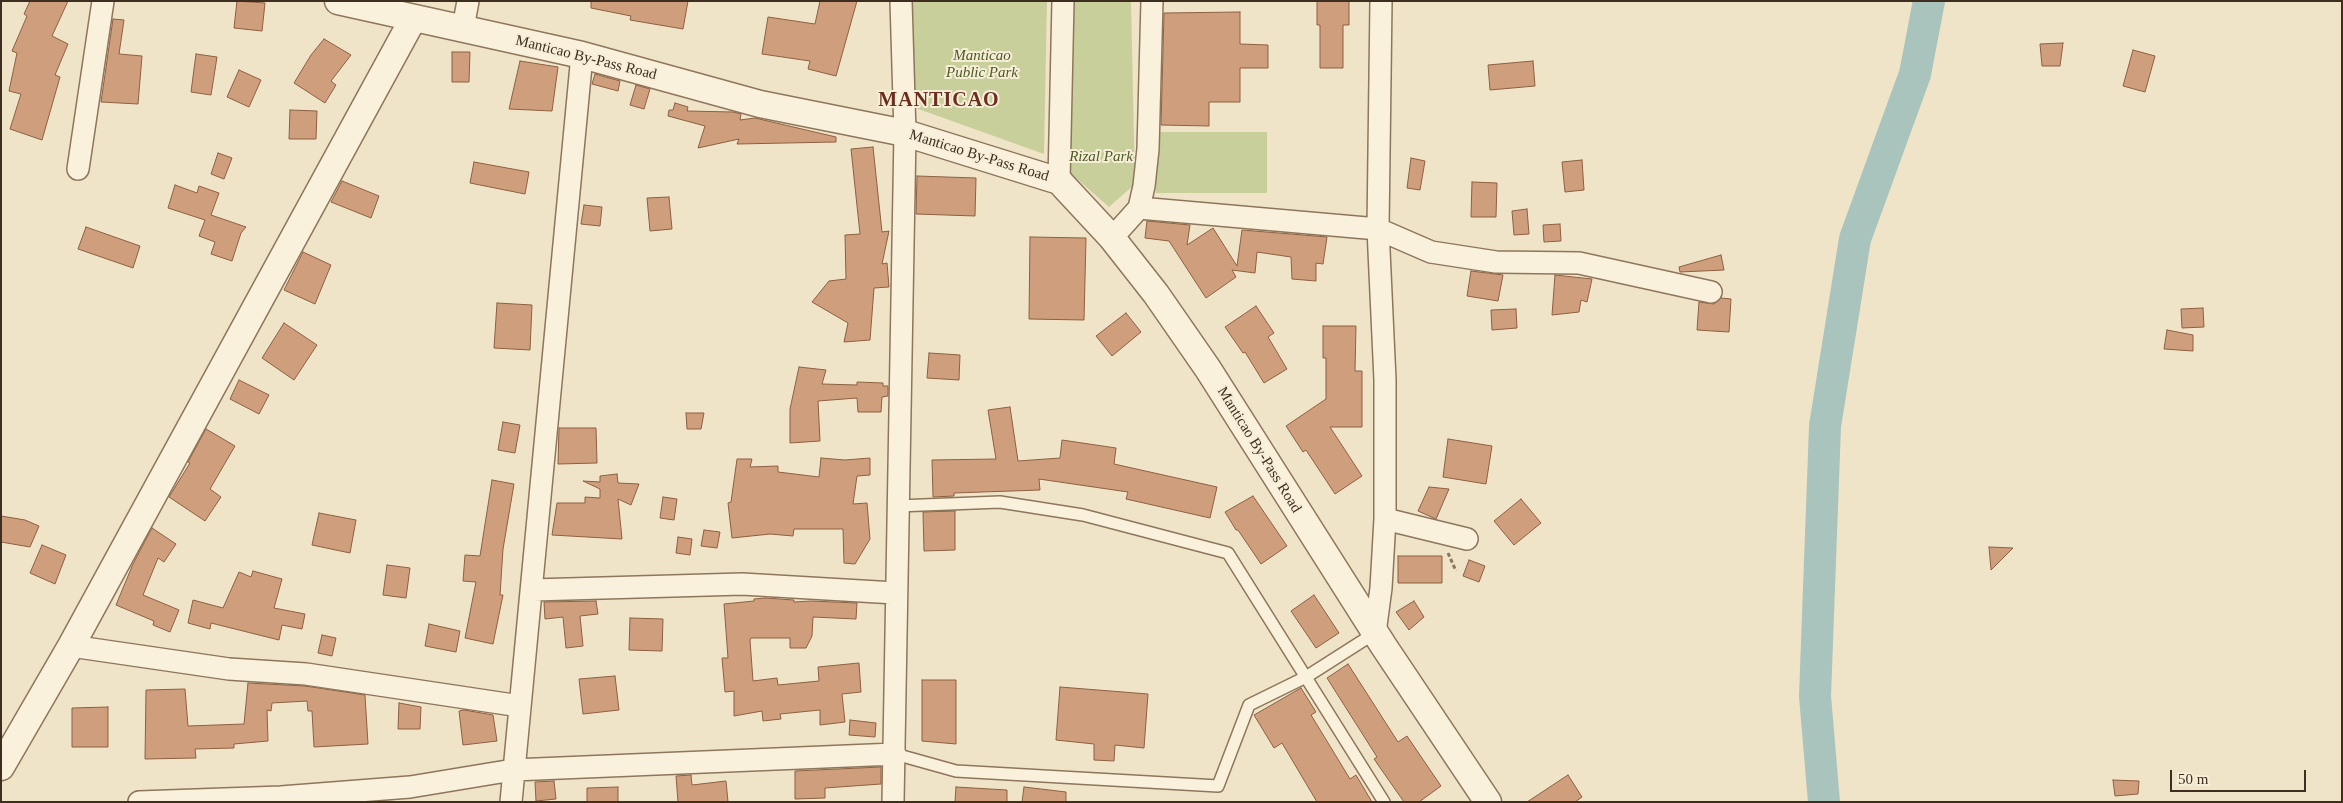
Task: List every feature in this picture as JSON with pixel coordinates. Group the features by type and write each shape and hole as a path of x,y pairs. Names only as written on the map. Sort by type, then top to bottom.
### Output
{"street":[{"path":"78,169 103,1"},
{"name":"Manticao By-Pass Road","path":"338,1 582,55 760,104 905,133 1059,181 1112,238 1156,294 1208,369 1375,633 1488,802"},
{"path":"463,28 468,1"},
{"path":"893,802 905,133 901,1"},
{"path":"1059,181 1063,1"},
{"path":"1112,238 1139,208 1144,186 1148,150 1152,1"},
{"path":"1375,633 1381,588 1385,519 1385,380 1378,229 1380,1"},
{"path":"1,767 71,646 413,19"},
{"path":"511,802 533,590 582,55"},
{"path":"1139,208 1378,229 1431,252 1496,262 1579,263 1711,292"},
{"path":"1385,519 1467,539"},
{"path":"533,590 742,584 896,593"},
{"path":"71,646 229,669 306,674 520,706"},
{"path":"138,802 281,800 410,787 513,770 895,754"}],"lane":[{"path":"898,506 1000,502 1083,515 1228,553 1384,802"},
{"path":"895,754 956,771 1218,786 1250,705 1306,677 1375,633"}],"green space":[{"name":"Manticao Public Park","path":"906,1 1047,1 1044,154 910,106"},
{"name":"Rizal Park","path":"1073,1 1131,1 1135,184 1109,207 1069,172"},
{"path":"1156,132 1267,132 1267,193 1156,193"}],"building":[{"path":"30,1 68,1 52,36 68,44 55,75 60,77 42,140 10,129 21,94 9,91 17,53 12,51 27,16 24,14"},
{"path":"237,1 265,3 262,31 234,28"},
{"path":"591,1 688,1 683,29 630,20 631,16 591,8"},
{"path":"820,1 857,1 836,76 808,69 810,61 762,54 768,17 815,24"},
{"path":"1317,1 1349,1 1349,25 1343,25 1343,68 1320,68 1320,25 1317,25"},
{"path":"1240,12 1240,44 1268,45 1268,68 1240,68 1240,102 1209,102 1209,126 1161,125 1164,13"},
{"path":"113,19 124,20 119,54 142,56 138,104 101,102"},
{"path":"324,39 351,55 331,81 336,85 325,103 294,83 311,55"},
{"path":"2063,43 2060,66 2042,66 2040,44"},
{"path":"2133,50 2155,56 2145,92 2123,86"},
{"path":"452,52 470,52 469,82 452,82"},
{"path":"196,54 217,57 211,95 191,92"},
{"path":"520,61 558,67 552,111 509,109"},
{"path":"1533,61 1535,86 1490,90 1488,65"},
{"path":"239,70 261,80 249,107 227,97"},
{"path":"595,74 620,81 618,91 592,84"},
{"path":"636,85 650,89 644,109 630,105"},
{"path":"675,103 688,107 687,111 733,112 741,114 740,120 755,118 836,137 836,142 737,144 739,139 698,148 705,126 668,116 669,110 673,110"},
{"path":"290,110 317,111 316,139 289,139"},
{"path":"873,147 882,232 889,231 882,264 887,263 889,287 874,288 870,340 844,342 848,323 812,302 829,281 846,279 845,235 860,234 851,149"},
{"path":"218,153 232,158 224,179 211,174"},
{"path":"1411,158 1425,161 1420,190 1407,188"},
{"path":"1582,160 1584,190 1565,192 1562,162"},
{"path":"474,162 529,172 525,194 470,183"},
{"path":"917,176 976,178 975,216 916,214"},
{"path":"342,181 379,196 371,218 331,202"},
{"path":"1472,182 1497,183 1496,217 1471,217"},
{"path":"175,185 197,193 199,186 219,193 211,215 246,227 241,233 232,261 211,254 215,242 199,236 205,220 168,208"},
{"path":"669,197 672,229 650,231 647,198"},
{"path":"584,205 602,207 600,226 581,224"},
{"path":"1527,209 1529,234 1514,235 1512,211"},
{"path":"1147,221 1190,225 1187,245 1213,228 1237,266 1242,230 1327,237 1323,264 1316,263 1316,281 1292,279 1291,257 1257,252 1255,273 1232,270 1236,277 1206,298 1169,241 1145,238"},
{"path":"1560,224 1561,241 1544,242 1543,225"},
{"path":"86,227 140,246 133,268 78,249"},
{"path":"1030,237 1086,238 1084,320 1029,319"},
{"path":"303,252 331,265 315,304 284,290"},
{"path":"1721,255 1724,270 1680,272 1679,267"},
{"path":"1471,271 1503,275 1498,301 1467,296"},
{"path":"1555,275 1592,279 1587,302 1581,300 1579,312 1552,315"},
{"path":"1721,298 1731,299 1729,332 1697,330 1699,302 1714,304"},
{"path":"497,303 532,305 530,350 494,348"},
{"path":"1256,306 1274,333 1268,337 1287,369 1264,383 1245,352 1243,353 1225,327"},
{"path":"2203,308 2204,327 2182,328 2181,309"},
{"path":"1516,309 1517,328 1492,330 1491,310"},
{"path":"1126,313 1141,332 1112,356 1096,336"},
{"path":"284,323 317,345 294,380 262,358"},
{"path":"1323,326 1356,326 1355,371 1362,371 1362,427 1330,427 1362,476 1335,494 1306,450 1303,452 1286,426 1326,399 1326,358 1323,358"},
{"path":"2167,330 2193,335 2193,351 2164,349"},
{"path":"929,353 960,355 959,380 927,378"},
{"path":"799,367 826,370 822,384 857,385 857,382 883,383 883,386 888,386 888,396 882,397 881,412 858,412 857,398 818,401 820,441 790,443 790,409"},
{"path":"239,380 269,395 259,414 230,399"},
{"path":"1010,407 1018,461 1060,458 1062,440 1116,448 1114,464 1217,487 1210,518 1126,499 1128,492 1039,479 1040,490 954,493 954,496 933,497 932,460 996,459 988,410"},
{"path":"686,413 704,413 701,429 687,429"},
{"path":"503,422 520,425 515,453 498,450"},
{"path":"559,428 596,428 597,463 558,464"},
{"path":"206,429 235,446 210,489 221,497 205,521 169,497 190,463 188,462"},
{"path":"1448,439 1492,446 1486,484 1443,477"},
{"path":"821,458 845,460 870,458 870,475 857,476 853,504 867,503 870,539 855,564 844,563 843,529 794,529 793,536 770,534 732,538 728,503 731,502 737,459 752,459 750,467 778,466 778,472 819,477"},
{"path":"617,474 618,483 639,484 631,505 618,499 622,539 552,535 557,503 585,503 585,497 600,498 600,489 583,481 600,482 600,476"},
{"path":"492,480 514,484 503,549 500,595 503,595 493,644 465,638 476,582 463,581 465,555 480,556"},
{"path":"1429,487 1449,489 1436,519 1418,511"},
{"path":"1253,496 1287,546 1261,564 1225,512"},
{"path":"663,497 677,499 674,520 660,518"},
{"path":"1521,499 1541,523 1514,545 1494,521"},
{"path":"955,511 955,550 924,551 923,512"},
{"path":"319,513 356,520 350,553 312,545"},
{"path":"1,516 25,520 39,526 30,547 1,542"},
{"path":"152,528 176,544 164,562 158,558 143,595 179,610 170,632 153,625 154,621 116,605 133,564"},
{"path":"704,530 720,532 717,548 701,546"},
{"path":"678,537 692,539 690,555 676,553"},
{"path":"42,545 66,555 55,584 30,573"},
{"path":"1989,547 2013,548 1991,570"},
{"path":"1398,556 1442,556 1442,583 1398,583"},
{"path":"1469,560 1485,566 1479,582 1463,576"},
{"path":"387,565 410,568 406,598 383,595"},
{"path":"253,571 282,579 274,608 305,614 302,629 282,625 279,640 211,623 210,629 188,623 193,600 223,608 239,572 251,577"},
{"path":"1314,595 1339,633 1316,648 1291,611"},
{"path":"765,598 794,600 794,602 857,603 856,619 813,617 812,636 806,648 790,648 790,638 751,638 750,640 753,681 777,678 778,685 819,681 818,667 859,663 861,692 842,694 845,722 820,725 820,710 780,714 781,719 763,721 762,711 734,716 734,691 725,692 722,658 728,658 724,604"},
{"path":"596,601 598,614 580,616 583,646 566,648 563,617 545,619 544,602"},
{"path":"1414,601 1424,617 1409,630 1396,612"},
{"path":"630,618 663,619 662,651 629,650"},
{"path":"429,624 460,631 456,652 425,646"},
{"path":"322,635 336,638 332,656 318,653"},
{"path":"1348,664 1398,742 1407,736 1441,786 1419,802 1404,802 1374,759 1377,757 1327,678"},
{"path":"615,676 619,710 583,714 579,679"},
{"path":"922,680 956,680 956,744 922,741"},
{"path":"248,683 305,686 365,695 368,744 314,747 312,711 308,711 307,701 272,703 271,711 267,710 268,741 234,744 234,748 195,749 196,758 145,759 146,690 185,689 188,726 244,724"},
{"path":"1060,687 1148,694 1144,748 1115,745 1114,761 1094,760 1094,744 1056,740"},
{"path":"1301,688 1316,712 1311,715 1350,779 1356,775 1372,802 1317,802 1282,743 1274,748 1254,715"},
{"path":"399,703 421,707 420,729 398,729"},
{"path":"108,707 108,747 72,747 72,708"},
{"path":"464,710 493,715 497,741 463,745 459,711"},
{"path":"850,720 876,723 875,737 849,735"},
{"path":"881,767 881,784 825,788 825,798 795,799 795,771"},
{"path":"691,775 692,785 726,781 728,802 678,802 676,776"},
{"path":"1568,775 1582,797 1575,802 1527,802"},
{"path":"2113,780 2139,781 2138,794 2115,796"},
{"path":"554,781 556,799 536,801 535,782"},
{"path":"618,787 618,802 587,802 587,788"},
{"path":"956,787 1007,790 1007,802 955,802"},
{"path":"1024,787 1066,792 1066,802 1022,802"}],"waterway":[{"path":"1824,802 1815,696 1825,426 1855,239 1915,74 1929,1"}],"district":[{"name":"MANTICAO","path":"939,101"}]}
